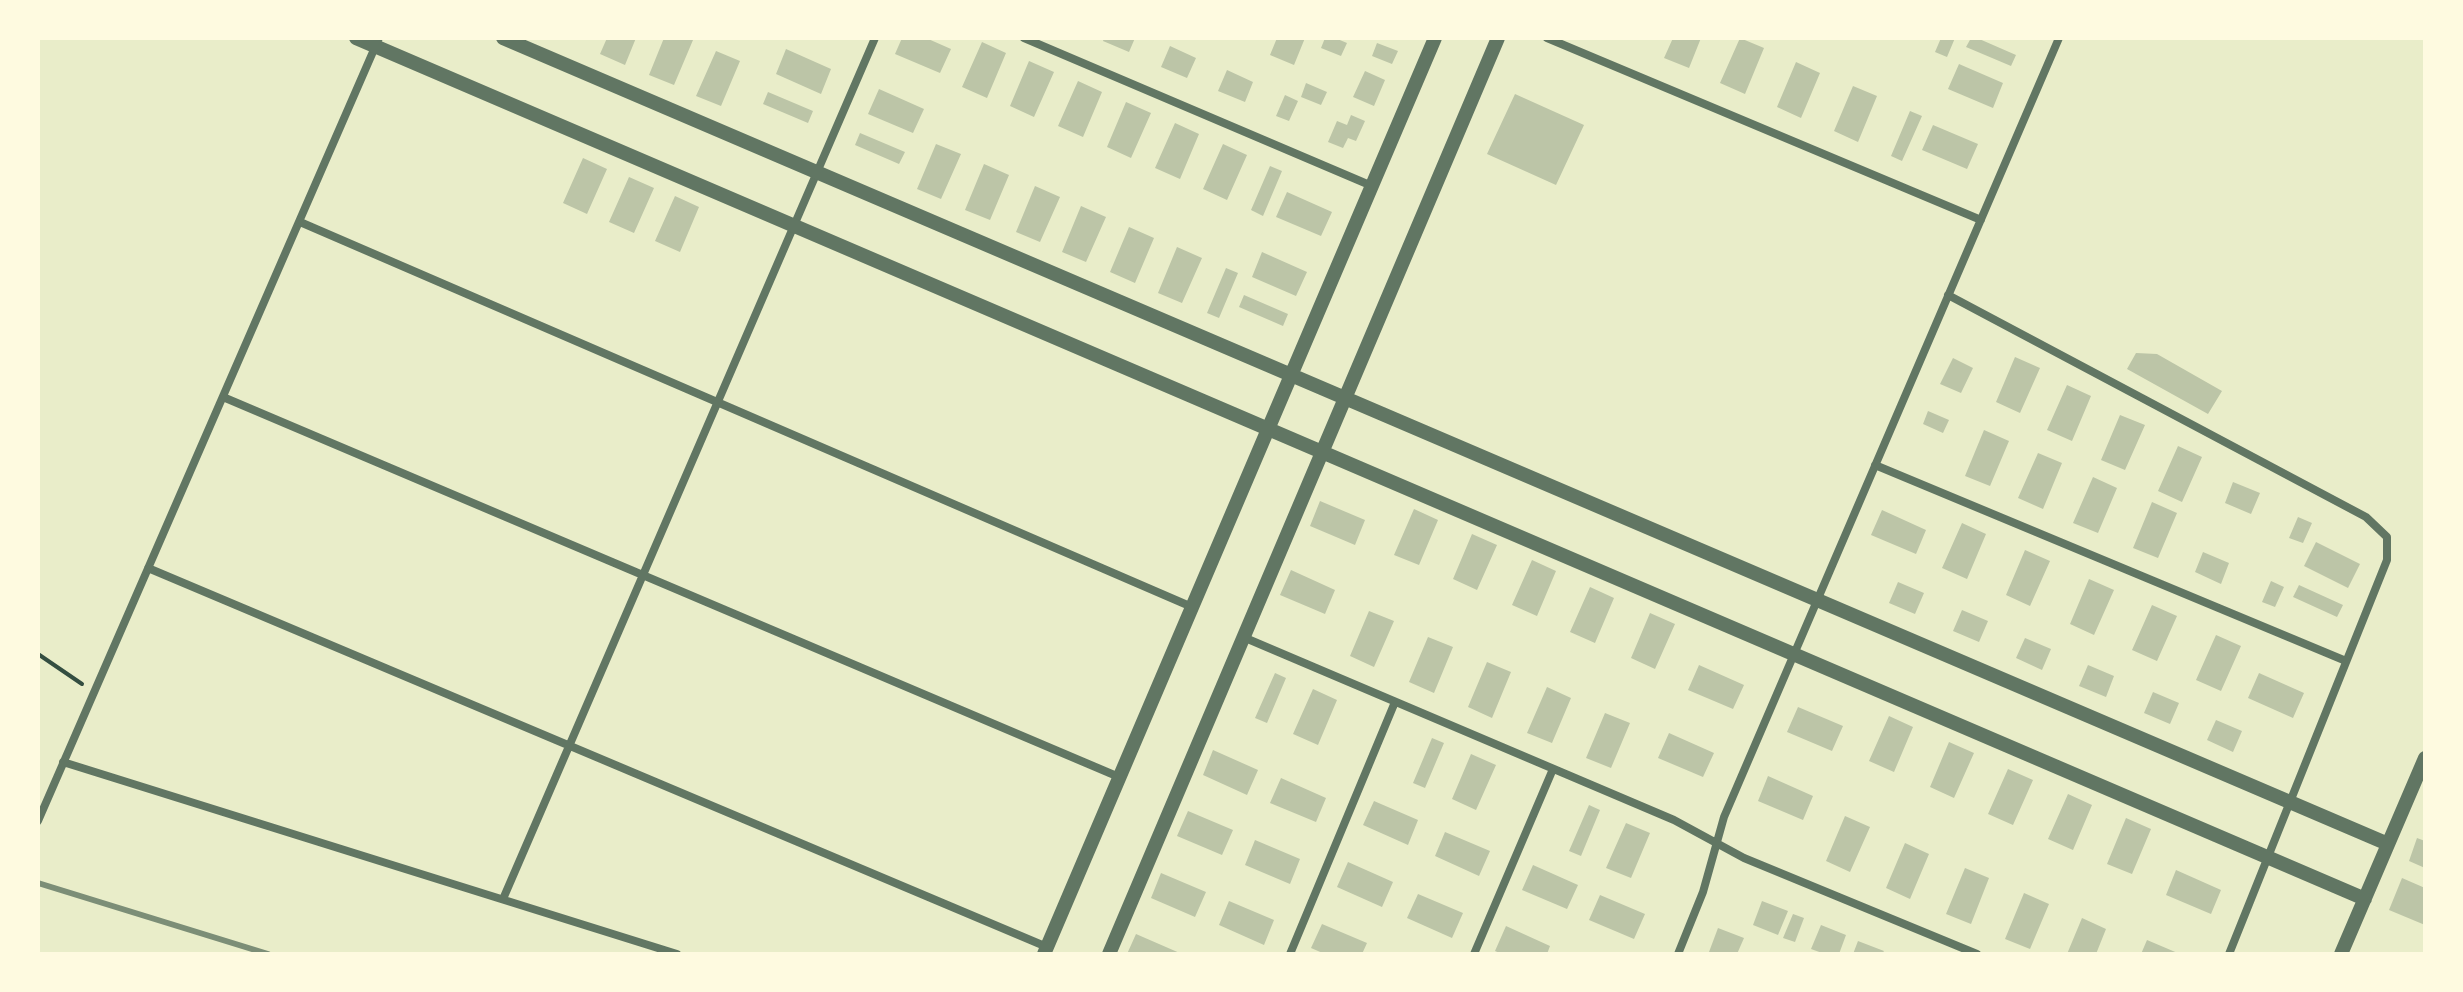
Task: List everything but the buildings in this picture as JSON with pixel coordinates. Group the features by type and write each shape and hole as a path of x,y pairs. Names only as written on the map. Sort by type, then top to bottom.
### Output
{"street":[{"path":"356,38 378,42 794,226 2365,899"},
{"path":"503,38 2388,844"},
{"path":"503,899 875,38"},
{"path":"1024,38 1372,186"},
{"path":"148,568 1045,950 1435,38"},
{"path":"1109,954 1498,38"},
{"path":"1547,38 1981,220"},
{"path":"1678,954 1703,892 1724,817 2059,38"},
{"path":"38,821 378,42"},
{"path":"300,222 1192,607"},
{"path":"1948,295 2366,517 2387,537 2387,560 2229,954"},
{"path":"223,397 1119,777"},
{"path":"1875,465 2346,661"},
{"path":"1243,637 1674,820 1744,858 1977,954"},
{"path":"1290,954 1395,702"},
{"path":"2341,954 2425,758"},
{"path":"63,762 677,954"},
{"path":"1474,954 1553,769"}],"path":[{"path":"38,654 93,692"}],"railway":[{"path":"38,883 268,954"}]}
